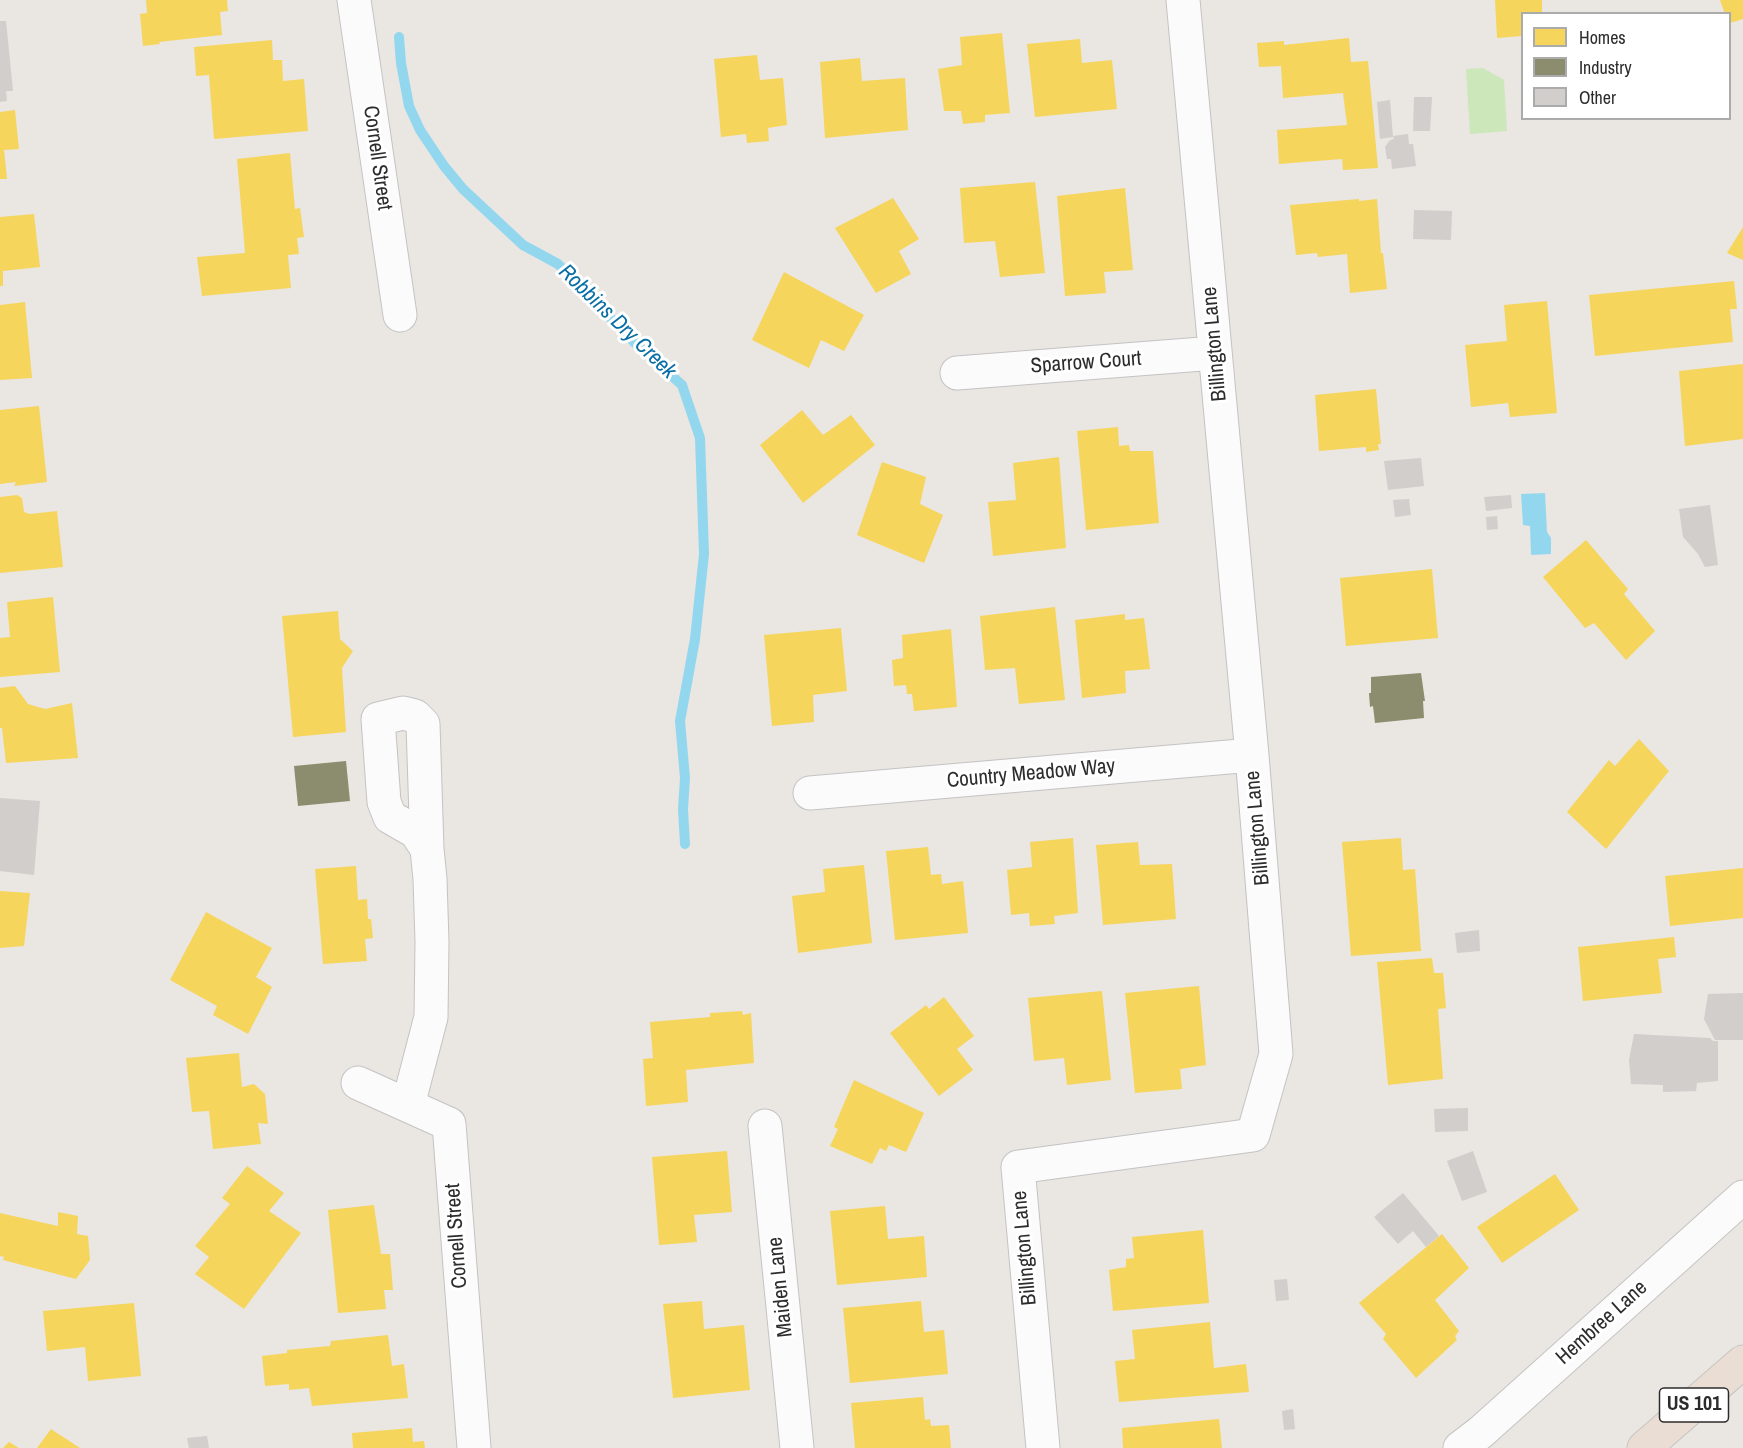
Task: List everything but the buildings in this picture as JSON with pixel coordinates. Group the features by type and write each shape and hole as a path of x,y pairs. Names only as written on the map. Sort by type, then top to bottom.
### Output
{"highway":[{"name":"US 101","path":"1644,1448 1743,1362"}],"street":[{"name":"Cornell Street","path":"354,0 400,315"},
{"name":"Billington Lane","path":"1043,1448 1018,1167 1253,1135 1276,1054 1252,755 1183,0"},
{"name":"Sparrow Court","path":"957,373 1215,353"},
{"name":"Country Meadow Way","path":"810,793 1252,755"},
{"path":"408,1105 431,1017 432,942 427,849"},
{"name":"Cornell Street","path":"358,1083 449,1124 474,1448"},
{"name":"Maiden Lane","path":"765,1126 796,1448"},
{"name":"Hembree Lane","path":"1460,1448 1481,1432 1743,1197"}],"green space":[{"path":"1483,68 1504,80 1507,131 1470,134 1466,69"}],"water":[{"path":"1545,493 1547,532 1551,538 1551,554 1531,555 1530,526 1523,525 1521,494"}],"waterway":[{"name":"Robbins Dry Creek","path":"399,37 409,106 420,130 444,166 463,189 523,245 558,264 636,344 682,385 700,438 704,554 695,639 680,721 685,778 683,809 685,844"}]}
